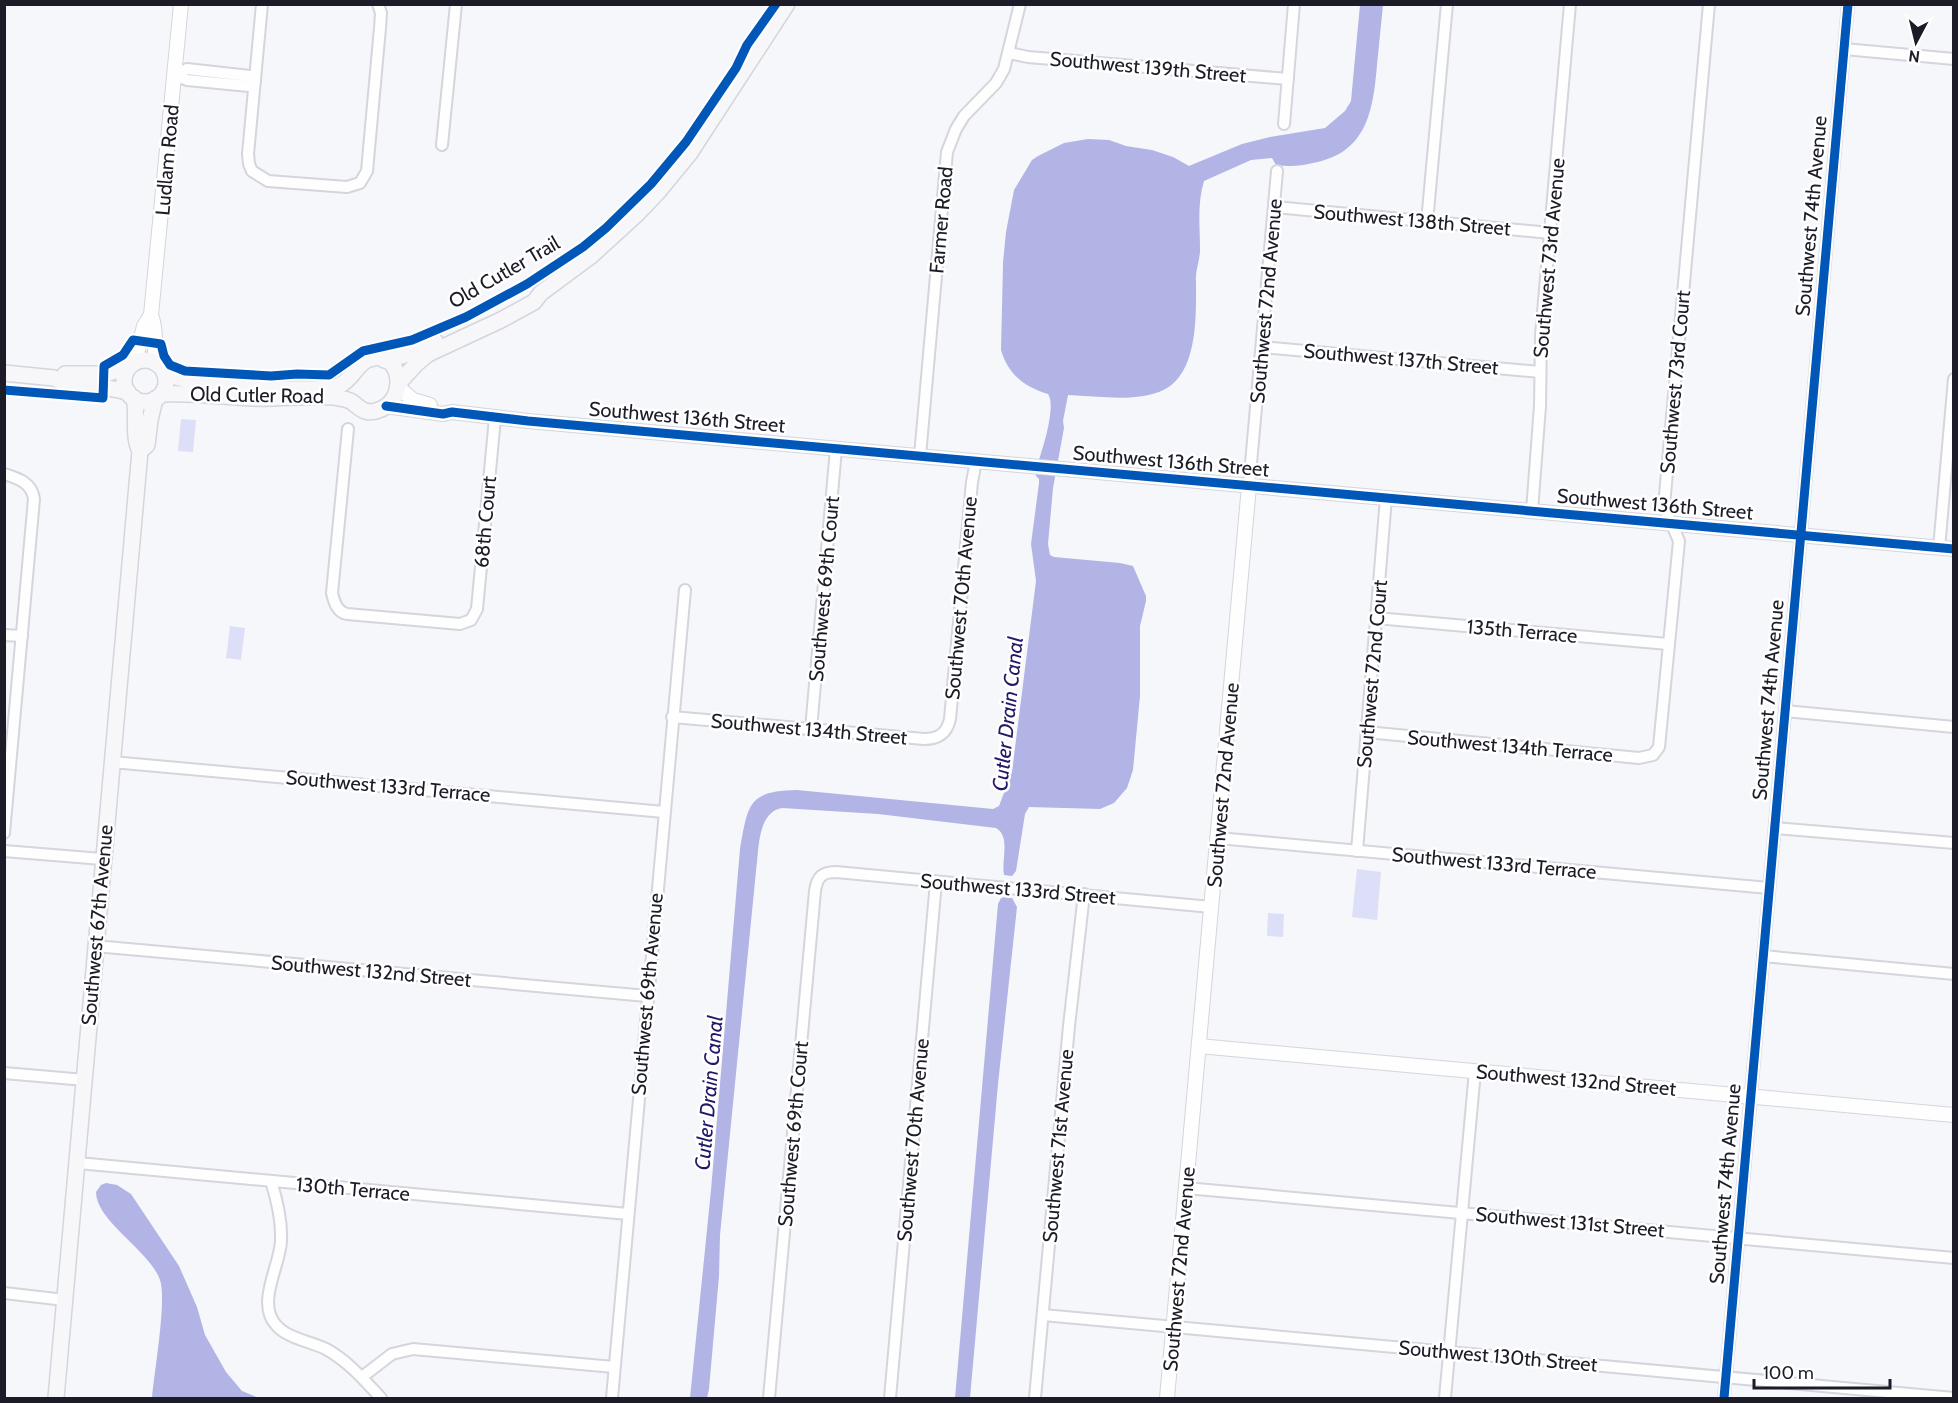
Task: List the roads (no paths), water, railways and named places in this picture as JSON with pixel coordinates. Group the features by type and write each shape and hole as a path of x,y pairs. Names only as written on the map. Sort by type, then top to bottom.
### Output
{"main road":[{"path":"386,406 392,401 399,385 415,365 428,354 534,302 541,293 606,243 658,192 695,145 787,4"},
{"name":"Old Cutler Road","path":"131,364 143,360 161,369 218,385 286,389 334,387 345,382 365,361 378,358 384,360 409,353 530,294 541,293"},
{"path":"384,360 394,366 399,385"},
{"path":"54,378 65,374 110,373 131,364"},
{"path":"131,364 123,378 131,395"},
{"name":"Old Cutler Road","path":"159,397 166,383 161,369"},
{"path":"4,373 54,378 66,384 103,387 131,395"},
{"name":"Old Cutler Road","path":"353,375 350,394 357,408 366,412 386,406"},
{"name":"Old Cutler Road","path":"131,395 145,401 159,397 334,397 352,402"},
{"name":"Southwest 67th Avenue","path":"56,1398 78,1163 102,859 140,451 136,443 137,418 131,395"},
{"name":"Southwest 67th Avenue","path":"140,451 147,445 150,420 159,397"}],"street":[{"name":"Ludlam Road","path":"161,369 154,350 155,327 151,315 181,4"},
{"path":"262,4 248,154 252,171 259,177 272,181 346,188 360,183 367,171 380,28 378,4"},
{"path":"442,145 456,4"},
{"name":"Farmer Road","path":"920,456 947,152 960,121 996,83 1009,53 1020,4"},
{"path":"1284,124 1294,4"},
{"path":"1427,222 1447,4"},
{"name":"Southwest 73rd Avenue","path":"1532,511 1540,406 1541,336 1570,4"},
{"name":"Southwest 73rd Court","path":"1653,755 1660,742 1679,541 1664,506 1709,4"},
{"name":"Southwest 74th Avenue","path":"1724,1398 1848,4"},
{"path":"1844,49 1953,59"},
{"name":"Southwest 139th Street","path":"1009,53 1028,57 1288,79"},
{"path":"175,75 187,80 249,86 255,81"},
{"name":"Southwest 72nd Avenue","path":"1167,1398 1277,171"},
{"name":"Southwest 138th Street","path":"1275,207 1550,233"},
{"name":"Ludlam Road","path":"131,364 144,326 151,315"},
{"name":"Southwest 137th Street","path":"1262,346 1540,372"},
{"path":"1939,548 1953,379"},
{"name":"Southwest 136th Street","path":"399,385 413,400 452,412 495,418 1953,549"},
{"name":"Southwest 136th Street","path":"386,406 442,414 452,412"},
{"name":"68th Court","path":"348,429 332,593 335,604 343,613 455,624 471,620 477,609 495,418"},
{"name":"Southwest 69th Court","path":"811,729 836,449"},
{"name":"Southwest 70th Avenue","path":"944,734 950,719 972,482 976,461"},
{"path":"4,474 26,484 33,492 34,499 4,833"},
{"name":"Southwest 72nd Court","path":"1357,850 1386,498"},
{"name":"Southwest 69th Avenue","path":"612,1398 685,590"},
{"name":"135th Terrace","path":"1376,618 1668,644"},
{"path":"4,634 22,636"},
{"path":"1785,711 1953,727"},
{"name":"Southwest 134th Street","path":"672,717 924,739 944,734"},
{"name":"Southwest 134th Terrace","path":"1366,732 1639,758 1653,755"},
{"name":"Southwest 133rd Terrace","path":"112,762 664,812"},
{"path":"1775,828 1953,843"},
{"name":"Southwest 133rd Terrace","path":"1218,838 1769,888"},
{"path":"4,851 102,859"},
{"name":"Southwest 133rd Street","path":"825,873 836,872 1211,907"},
{"name":"Southwest 69th Court","path":"769,1398 815,891 818,880 825,873"},
{"name":"Southwest 70th Avenue","path":"890,1398 936,882"},
{"name":"Southwest 71st Avenue","path":"1035,1398 1069,1026 1084,894"},
{"name":"Southwest 132nd Street","path":"95,946 647,996"},
{"path":"1763,956 1953,974"},
{"name":"Southwest 132nd Street","path":"1199,1046 1953,1115"},
{"path":"1445,1398 1475,1071"},
{"path":"4,1073 84,1080"},
{"name":"130th Terrace","path":"78,1163 628,1214"},
{"path":"271,1181 281,1236 280,1256 269,1293 271,1317 281,1330 327,1350 347,1364 381,1398"},
{"name":"Southwest 131st Street","path":"1186,1188 1953,1258"},
{"path":"4,1293 65,1300"},
{"name":"Southwest 130th Street","path":"1043,1315 1725,1377 1863,1394 1953,1398"},
{"path":"362,1377 392,1354 413,1349 615,1366"}],"water":[{"path":"1360,5 1383,5 1373,98 1364,127 1356,140 1331,158 1313,163 1286,166 1276,165 1272,158 1251,160 1204,181 1200,207 1195,327 1193,344 1182,374 1172,385 1148,395 1114,398 1068,395 1053,488 1048,544 1050,555 1133,566 1146,596 1140,626 1140,696 1133,770 1127,788 1114,803 1100,809 1029,807 1025,814 1016,871 1012,876 1004,875 1003,837 996,828 878,814 782,808 771,814 764,824 758,851 720,1235 719,1276 709,1389 707,1398 690,1398 711,1190 740,849 745,821 753,803 769,793 797,790 993,809 999,806 1012,772 1036,581 1031,544 1039,483 1036,469 1051,409 1048,394 1032,388 1018,378 1008,366 1001,350 1003,263 1014,190 1032,160 1064,143 1088,139 1109,140 1126,146 1152,150 1173,157 1189,166 1242,144 1325,128 1345,111 1351,101"},
{"path":"1001,898 1012,898 1017,907 998,1084 970,1398 955,1398 998,904"},
{"path":"106,1183 117,1185 131,1194 179,1266 197,1307 205,1335 226,1372 242,1391 259,1398 152,1398 161,1319 160,1280 146,1258 114,1225 98,1203 96,1192 101,1185"}],"water label":[{"name":"Cutler Drain Canal","path":"1008,714"},
{"name":"Cutler Drain Canal","path":"709,1093"}]}
